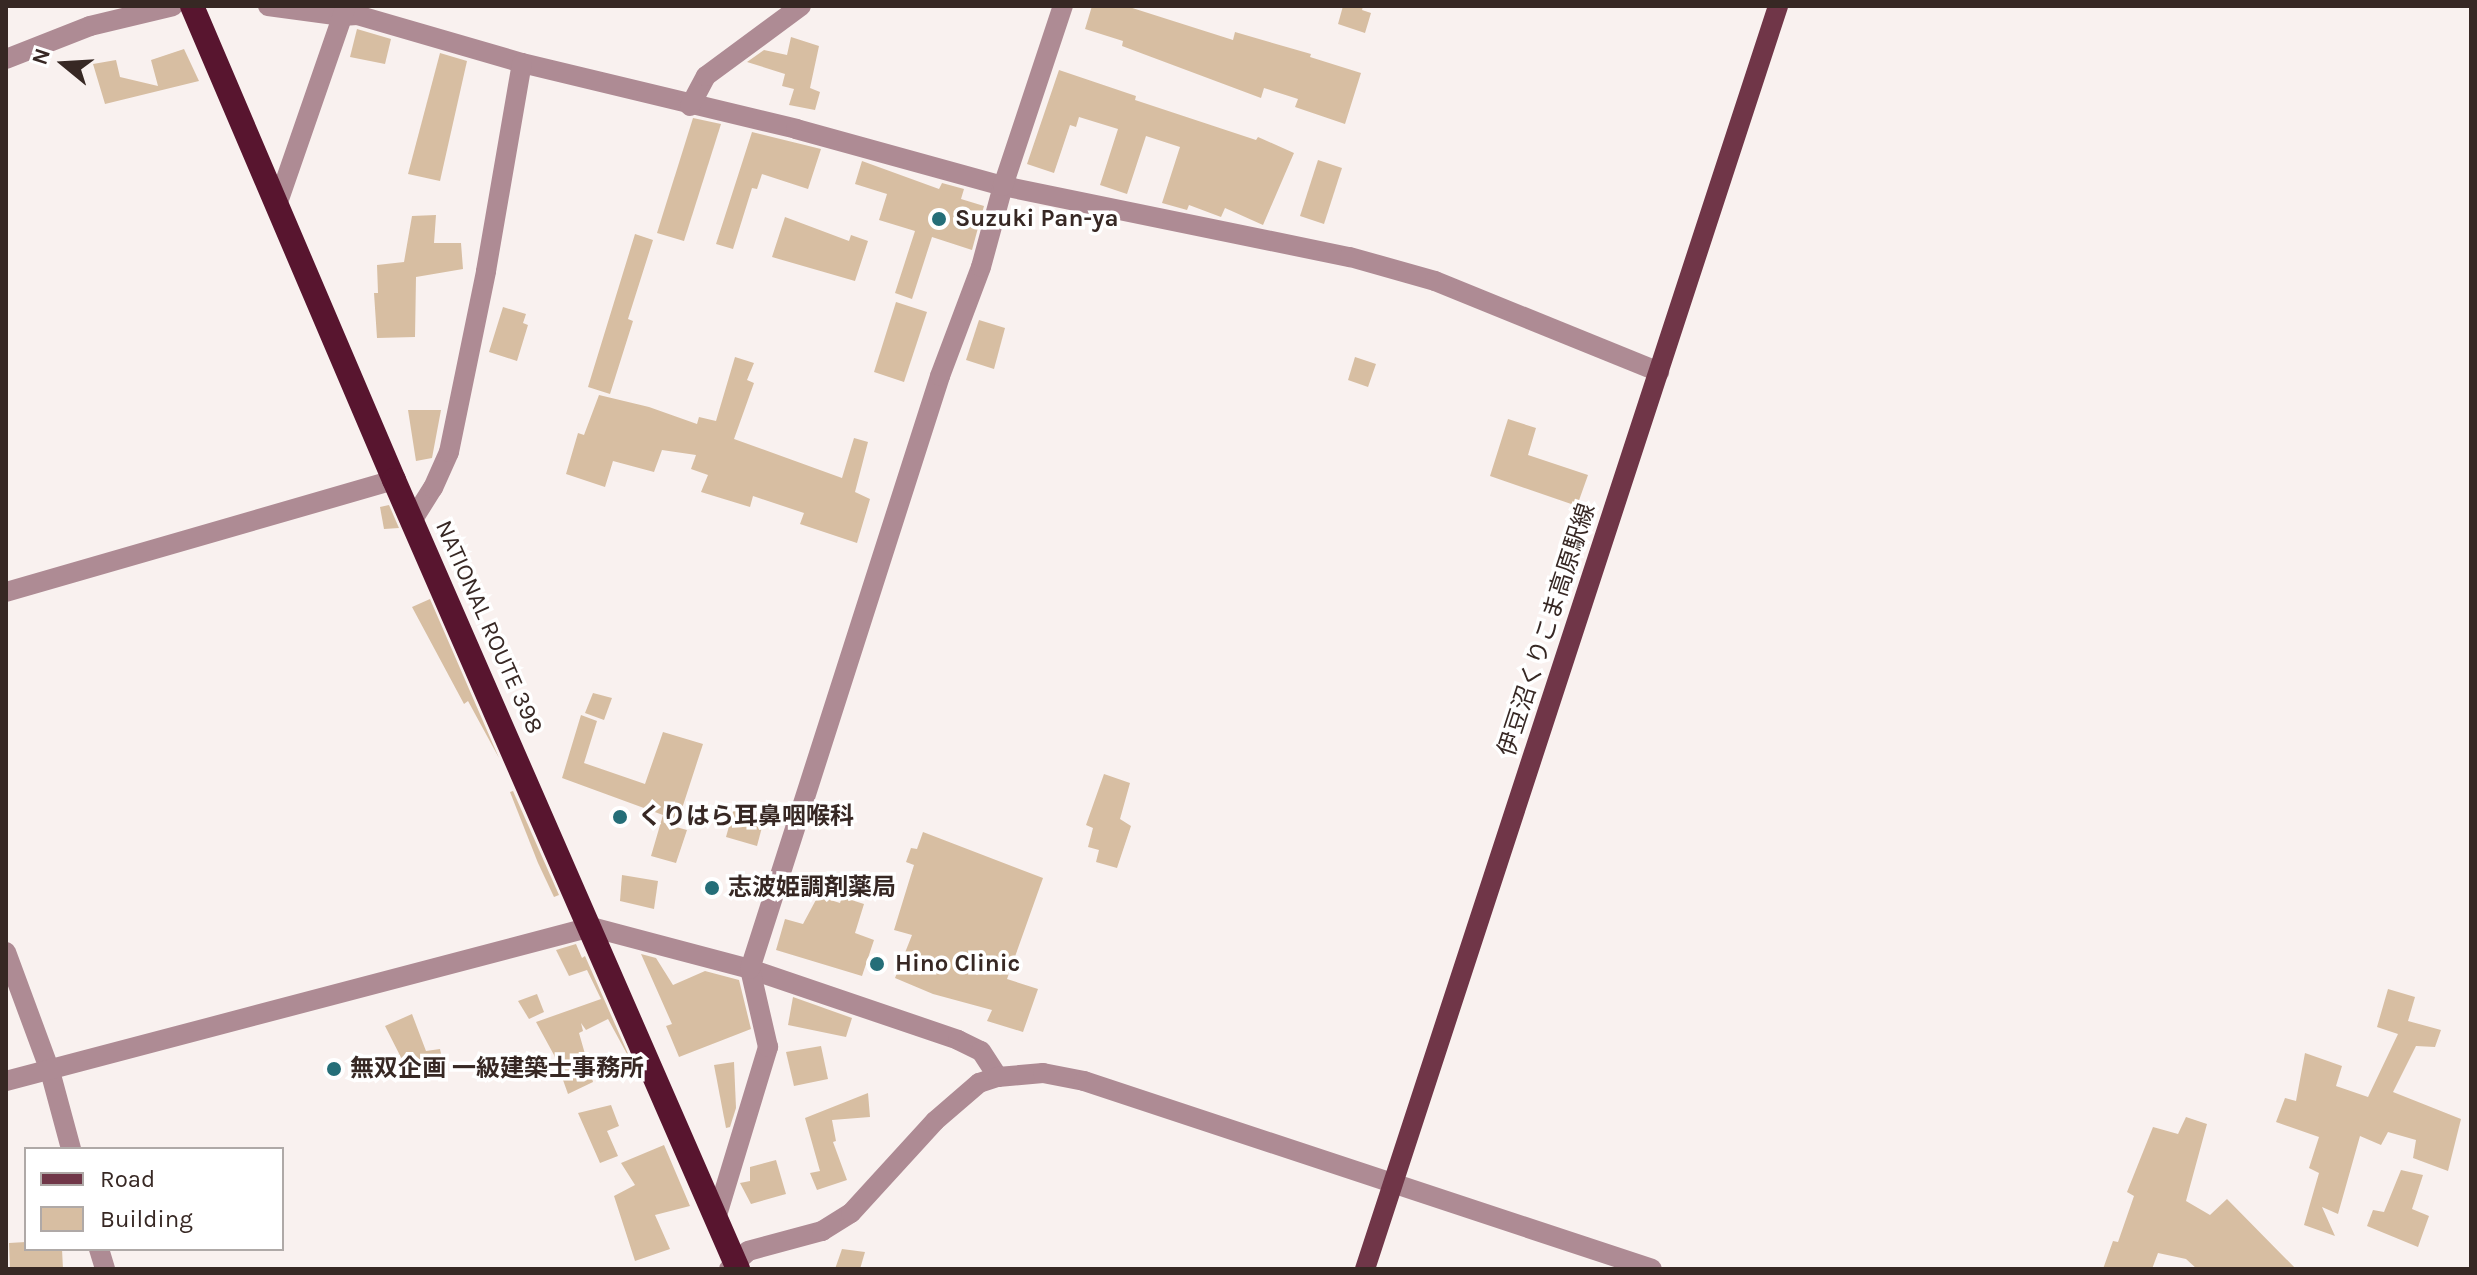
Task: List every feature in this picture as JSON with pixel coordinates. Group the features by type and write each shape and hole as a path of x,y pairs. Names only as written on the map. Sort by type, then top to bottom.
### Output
{"highway":[{"name":"NATIONAL ROUTE 398","path":"192,6 394,480 717,1215 734,1267"}],"main road":[{"name":"伊豆沼くりこま高原駅線","path":"1365,1269 1778,6"}],"street":[{"path":"6,59 90,26 173,6"},
{"path":"268,6 344,11 522,63 690,106 796,129 1003,186 1350,257 1435,281 1659,372"},
{"path":"690,106 706,76 801,6"},
{"path":"717,1215 768,1047 750,969 940,376 981,267 1003,186 1063,6"},
{"path":"277,205 344,11"},
{"path":"412,521 433,488 449,452 486,271 522,63"},
{"path":"6,592 394,480"},
{"path":"6,1081 591,927 750,969 958,1040 981,1051 998,1077"},
{"path":"6,952 50,1071 70,1147"},
{"path":"734,1267 748,1251 822,1231 851,1213 935,1121 979,1083 998,1077 1043,1073 1084,1081 1652,1269"}],"building":[{"path":"1092,6 1126,6 1233,40 1235,32 1311,54 1310,57 1361,73 1345,124 1295,107 1298,99 1264,88 1261,98 1122,46 1123,41 1085,29"},
{"path":"1343,6 1363,6 1362,10 1371,13 1365,33 1338,24"},
{"path":"357,29 391,39 385,64 350,57"},
{"path":"791,37 819,46 810,88 820,92 815,110 789,105 794,89 782,86 785,74 747,62 764,50 787,55"},
{"path":"184,49 199,81 105,104 93,64 116,60 120,77 158,86 151,60"},
{"path":"440,53 467,61 440,181 408,174"},
{"path":"1059,70 1136,96 1135,100 1256,140 1258,137 1294,153 1263,225 1225,208 1221,217 1189,205 1187,210 1162,203 1180,147 1146,136 1127,194 1100,185 1118,129 1079,117 1076,127 1070,125 1054,173 1027,164"},
{"path":"693,118 721,124 684,241 657,233"},
{"path":"752,132 821,149 808,189 762,174 757,189 752,188 733,249 716,244"},
{"path":"1318,160 1342,168 1324,224 1300,216"},
{"path":"862,161 939,189 942,183 964,189 961,199 984,206 972,250 932,237 912,299 895,293 915,231 879,220 887,194 855,184"},
{"path":"436,215 434,243 461,243 463,269 416,277 415,337 377,338 374,293 378,293 377,265 404,262 412,216"},
{"path":"785,217 849,241 851,235 868,241 855,281 772,257"},
{"path":"635,234 653,240 628,319 633,321 610,394 588,387"},
{"path":"896,302 927,312 904,382 874,372"},
{"path":"503,307 526,314 523,323 528,325 517,361 489,352"},
{"path":"979,320 1005,328 994,369 966,360"},
{"path":"735,357 754,363 747,380 754,383 734,439 842,478 854,438 868,442 855,492 870,499 857,543 800,524 804,513 753,496 750,507 701,492 708,475 691,469 696,455 662,450 654,472 613,461 605,487 566,474 578,433 584,435 599,395 649,407 697,424 699,417 716,421"},
{"path":"1355,357 1376,364 1368,387 1348,380"},
{"path":"408,410 441,410 432,458 416,461"},
{"path":"1508,419 1536,428 1528,455 1588,475 1577,506 1490,476"},
{"path":"389,505 399,528 384,529 380,507"},
{"path":"430,599 499,758 468,701 464,704 412,607"},
{"path":"593,693 612,698 604,720 585,713"},
{"path":"581,715 597,721 584,763 645,784 663,732 703,744 676,827 687,830 676,863 651,856 663,815 562,778"},
{"path":"1104,774 1130,783 1120,819 1131,826 1117,868 1096,862 1099,850 1088,847 1093,828 1086,825"},
{"path":"513,791 559,895 554,897 538,863 510,792"},
{"path":"736,801 767,808 757,846 726,837"},
{"path":"923,832 1043,878 1007,979 1038,989 1023,1032 987,1021 992,1010 933,994 895,978 912,935 894,930 914,865 906,862 911,848 917,849"},
{"path":"622,875 658,881 654,909 620,901"},
{"path":"818,896 840,903 842,897 864,904 855,933 874,940 862,976 776,950 785,919 803,924"},
{"path":"576,944 582,958 585,956 633,1065 608,1019 586,1030 581,1023 583,1031 579,1033 593,1082 568,1094 554,1055 536,1022 601,999 587,970 569,976 556,950"},
{"path":"641,954 656,958 673,985 705,971 739,980 751,1029 679,1057 666,1026 672,1024"},
{"path":"2388,989 2415,997 2408,1021 2441,1030 2435,1047 2416,1046 2393,1092 2461,1119 2448,1171 2413,1158 2416,1140 2388,1132 2381,1145 2360,1136 2338,1214 2322,1207 2335,1236 2304,1225 2319,1173 2309,1168 2319,1137 2276,1122 2285,1098 2296,1101 2305,1053 2342,1066 2336,1086 2368,1097 2398,1034 2377,1027"},
{"path":"537,994 544,1012 529,1019 518,1001"},
{"path":"793,997 852,1018 846,1037 788,1025"},
{"path":"412,1014 426,1051 440,1049 444,1068 413,1081 385,1026"},
{"path":"821,1046 828,1079 794,1086 786,1052"},
{"path":"734,1062 736,1108 730,1127 726,1128 714,1065"},
{"path":"868,1093 870,1117 832,1120 836,1141 833,1142 847,1180 817,1190 810,1173 820,1171 805,1118"},
{"path":"611,1105 619,1126 607,1131 618,1156 600,1163 578,1113"},
{"path":"2186,1117 2207,1124 2186,1201 2210,1215 2227,1199 2296,1269 2197,1269 2186,1259 2158,1253 2152,1269 2103,1269 2113,1241 2118,1242 2134,1196 2127,1192 2153,1127 2178,1134"},
{"path":"664,1145 690,1206 655,1215 670,1249 635,1261 614,1196 635,1185 621,1163"},
{"path":"776,1160 786,1194 751,1204 740,1183 750,1181 750,1167"},
{"path":"2401,1170 2423,1175 2412,1209 2429,1216 2418,1247 2367,1226 2373,1210 2384,1212"},
{"path":"24,1242 24,1251 62,1251 63,1269 10,1269 9,1243"},
{"path":"842,1249 865,1252 860,1269 835,1269"}],"place":[{"name":"Suzuki Pan-ya","path":"939,219"},
{"name":"くりはら耳鼻咽喉科","path":"620,817"},
{"name":"志波姫調剤薬局","path":"712,888"},
{"name":"Hino Clinic","path":"877,964"},
{"name":"無双企画 一級建築士事務所","path":"334,1069"}]}
